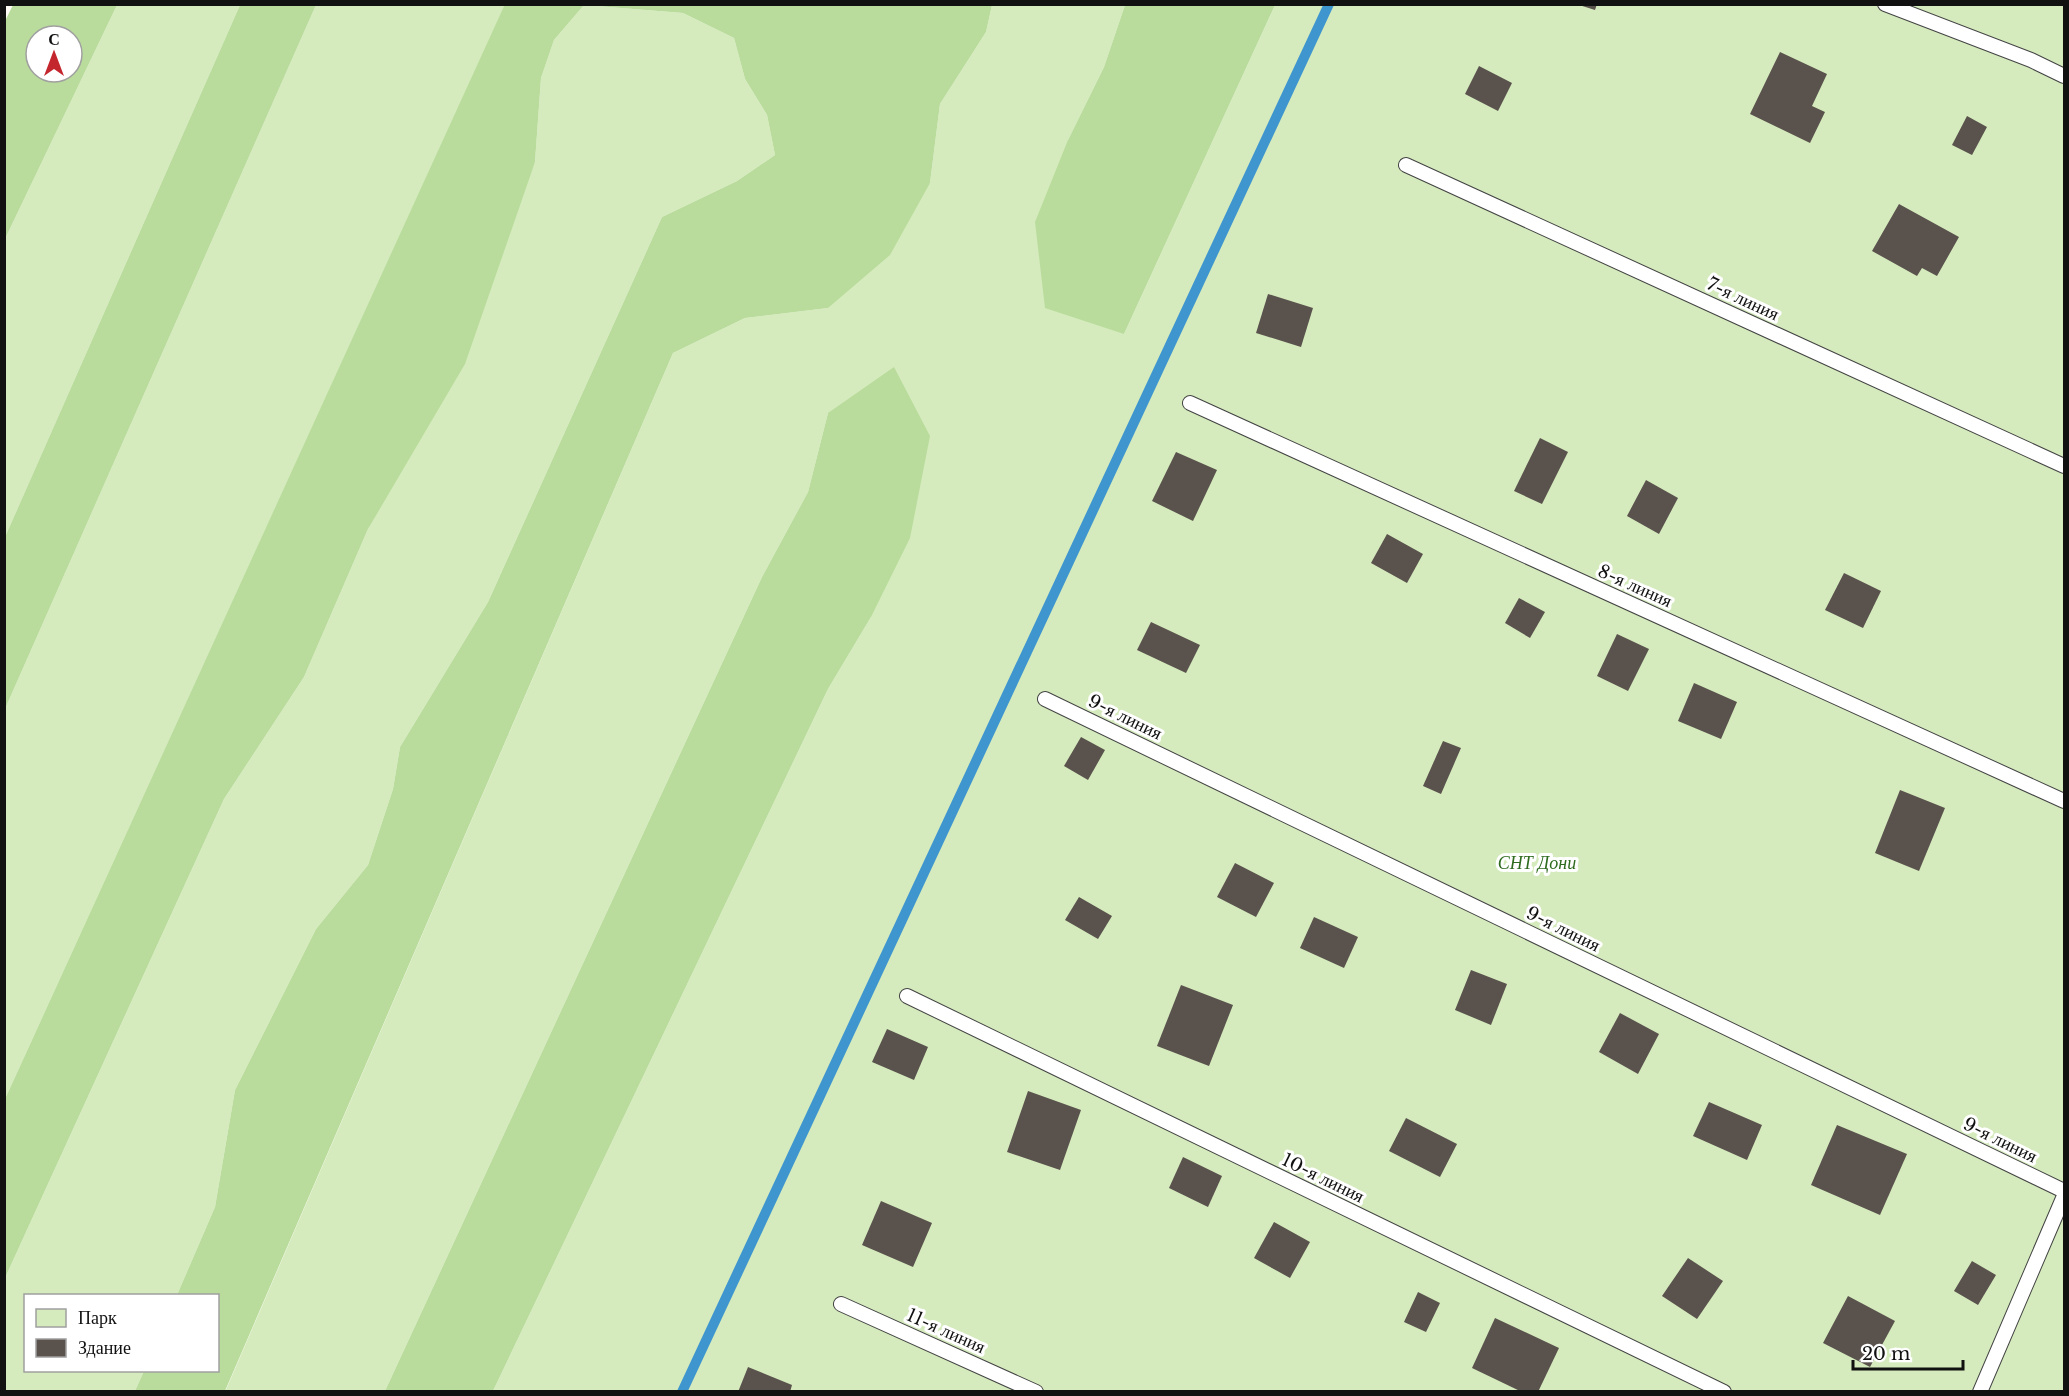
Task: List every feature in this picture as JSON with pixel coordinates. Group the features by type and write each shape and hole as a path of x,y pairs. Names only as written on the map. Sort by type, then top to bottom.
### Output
{"lane":[{"path":"1885,4 2031,60 2064,76"},
{"name":"7-я линия","path":"1406,165 2064,466"},
{"name":"8-я линия","path":"1190,403 2064,801"},
{"name":"9-я линия","path":"1045,699 2064,1194"},
{"name":"10-я линия","path":"907,996 1724,1392"},
{"path":"1980,1392 2064,1194"},
{"name":"11-я линия","path":"841,1304 1036,1392"}],"green space":[{"path":"505,4 992,5 986,32 940,104 930,183 890,255 828,308 745,318 673,353 225,1391 135,1391 144,1372 219,1372 219,1294 177,1294 215,1207 235,1090 316,929 368,865 393,789 400,747 488,602 662,217 737,181 775,155 767,115 745,79 734,38 683,13 584,5 554,40 541,78 535,162 465,364 368,529 304,677 224,799 5,1278 5,1099"},
{"path":"13,5 117,5 84,74 84,24 24,24 24,84 79,84 5,239 4,23"},
{"path":"117,5 240,5 5,537 5,239 79,84 84,84 84,74"},
{"path":"240,5 316,5 5,709 5,537"},
{"path":"316,5 505,5 5,1099 5,709"},
{"path":"584,5 683,13 734,38 745,79 767,115 775,155 737,181 662,217 488,602 400,747 393,789 368,865 316,929 235,1090 215,1207 177,1294 24,1294 24,1372 144,1372 135,1391 5,1392 5,1278 224,799 304,677 368,529 535,162 541,78 554,40"},
{"name":"СНТ Дони","path":"992,5 1125,5 1104,67 1068,140 1124,334 1275,5 2064,5 2064,1391 493,1391 828,689 871,617 828,413 808,492 762,577 385,1391 225,1392 673,353 745,318 828,308 930,183 940,104 986,32"},
{"path":"1125,5 1275,5 1124,334 1045,308 1035,222 1068,140 1104,67"},
{"path":"894,367 930,436 910,538 871,617 828,689 493,1391 385,1391 762,577 808,492 828,413"}],"building":[{"path":"1576,4 1597,4 1595,10"},
{"path":"1780,52 1827,74 1812,106 1825,112 1810,143 1750,114"},
{"path":"1479,66 1512,83 1498,111 1465,94"},
{"path":"1967,116 1987,127 1972,155 1952,145"},
{"path":"1899,204 1959,237 1937,276 1922,268 1917,276 1872,251"},
{"path":"1268,294 1313,308 1301,347 1256,333"},
{"path":"1540,438 1568,452 1542,504 1514,491"},
{"path":"1176,452 1217,470 1193,521 1152,501"},
{"path":"1646,480 1678,498 1659,534 1627,516"},
{"path":"1387,534 1423,554 1407,583 1371,563"},
{"path":"1844,573 1881,591 1863,628 1825,610"},
{"path":"1519,598 1545,612 1530,638 1505,623"},
{"path":"1151,622 1200,645 1186,673 1137,650"},
{"path":"1617,634 1649,649 1628,691 1597,676"},
{"path":"1694,683 1737,702 1721,739 1678,721"},
{"path":"1081,737 1105,750 1088,780 1064,766"},
{"path":"1443,741 1461,748 1441,794 1423,786"},
{"path":"1900,790 1945,808 1919,871 1875,853"},
{"path":"1235,863 1274,883 1256,917 1217,897"},
{"path":"1079,897 1112,916 1098,939 1065,920"},
{"path":"1314,917 1358,937 1344,968 1300,948"},
{"path":"1471,970 1507,984 1491,1025 1455,1010"},
{"path":"1181,985 1233,1005 1209,1066 1157,1046"},
{"path":"1620,1013 1659,1034 1638,1074 1599,1052"},
{"path":"887,1029 928,1047 914,1080 872,1062"},
{"path":"1028,1091 1081,1110 1060,1170 1007,1152"},
{"path":"1709,1102 1762,1125 1747,1160 1693,1136"},
{"path":"1406,1118 1457,1144 1440,1177 1389,1151"},
{"path":"1837,1125 1907,1154 1880,1215 1811,1185"},
{"path":"1183,1157 1222,1176 1208,1207 1169,1188"},
{"path":"881,1201 932,1223 913,1267 862,1245"},
{"path":"1274,1222 1310,1242 1290,1278 1254,1258"},
{"path":"1688,1258 1723,1281 1697,1319 1662,1296"},
{"path":"1972,1261 1996,1275 1978,1305 1954,1291"},
{"path":"1418,1292 1440,1303 1426,1332 1404,1322"},
{"path":"1848,1296 1895,1321 1870,1367 1823,1343"},
{"path":"1495,1318 1559,1348 1538,1392 1522,1392 1472,1368"},
{"path":"748,1367 792,1385 790,1392 738,1392"}],"waterway":[{"path":"682,1392 1329,4"}]}
